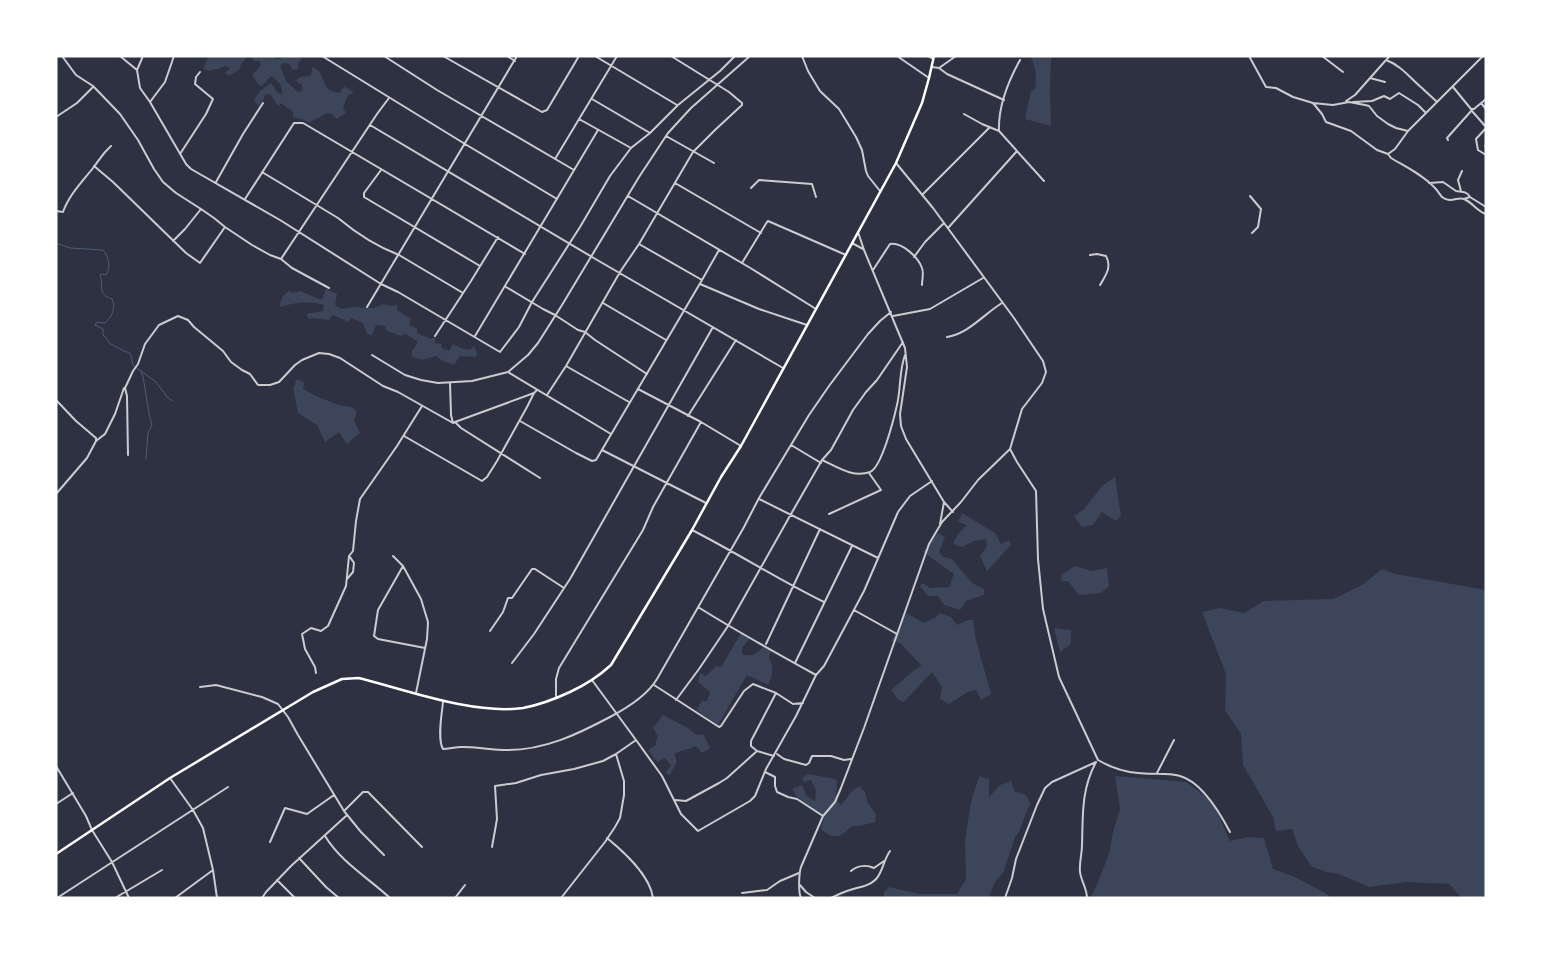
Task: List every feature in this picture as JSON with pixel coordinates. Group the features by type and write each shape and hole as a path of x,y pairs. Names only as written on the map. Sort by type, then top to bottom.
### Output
{"highway":[{"path":"56,854 170,778 313,692 342,679 359,678 465,705 506,709 535,705 556,698 592,680 611,666 741,446 896,164 922,103 933,58"}],"street":[{"path":"62,56 76,75 93,86 128,124 154,169 163,182 172,190 257,248 281,259 292,268 328,288"},
{"path":"120,56 137,70"},
{"path":"143,56 137,70 140,88 191,169 280,220 381,284 500,352 520,327 532,302 610,176 631,148 735,56"},
{"path":"150,102 164,82 174,56"},
{"path":"322,56 557,199"},
{"path":"384,56 481,116 574,170"},
{"path":"443,56 544,112 579,56"},
{"path":"507,56 514,61"},
{"path":"367,307 517,56"},
{"path":"595,56 678,105"},
{"path":"555,159 616,56"},
{"path":"546,395 566,366 602,302 639,244 693,152 742,104 730,92 671,56"},
{"path":"372,355 404,375 438,383 472,381 508,372 532,351 666,136 682,117 750,56"},
{"path":"802,56 808,71 820,91 834,102 851,128 862,150 868,176 880,191"},
{"path":"897,56 929,78"},
{"path":"928,56 933,58"},
{"path":"939,68 956,56"},
{"path":"1249,56 1266,87 1285,91 1293,97 1313,103 1332,105 1372,100 1384,96 1390,99 1399,93 1426,112"},
{"path":"1322,56 1343,72"},
{"path":"1344,103 1355,96 1390,56"},
{"path":"1388,154 1395,149 1408,131 1426,112 1484,56"},
{"path":"999,131 1004,100 1020,60"},
{"path":"1386,60 1397,65 1407,73 1437,102"},
{"path":"931,67 939,68 947,74 1004,100"},
{"path":"180,154 206,114 213,99 195,84 196,77 200,72"},
{"path":"1375,73 1378,79"},
{"path":"1370,78 1385,82"},
{"path":"56,117 77,103 93,86"},
{"path":"1453,87 1486,127 1476,139 1478,150 1486,155"},
{"path":"281,259 389,98"},
{"path":"592,99 650,133"},
{"path":"1448,140 1446,138 1472,109 1486,99"},
{"path":"1349,102 1369,106 1377,116 1388,124 1408,131"},
{"path":"216,182 263,103"},
{"path":"1313,103 1326,122 1351,131 1377,150 1388,154 1390,158 1436,188 1442,197 1448,200 1464,199 1471,202 1480,212 1486,214"},
{"path":"1481,103 1486,109"},
{"path":"964,114 989,128 999,131 1044,181"},
{"path":"579,119 631,148"},
{"path":"245,199 294,123 303,123 525,254"},
{"path":"370,125 783,368"},
{"path":"922,195 989,128"},
{"path":"475,336 598,130"},
{"path":"666,136 714,163"},
{"path":"56,211 63,212 66,201 99,158 111,146"},
{"path":"948,228 1017,151"},
{"path":"801,898 799,893 799,873 824,816 835,802 864,728 929,544 940,526 980,477 1010,449 1022,409 1046,378 1045,366 1035,349 948,228 896,164"},
{"path":"94,166 186,253 200,263 225,227"},
{"path":"381,170 364,193 364,197 480,266"},
{"path":"1461,191 1458,180 1462,171"},
{"path":"262,172 389,251 463,293"},
{"path":"751,188 759,180 812,184 816,197"},
{"path":"1429,183 1443,182 1456,191 1466,192 1470,197 1486,206"},
{"path":"675,183 761,233"},
{"path":"628,196 816,309"},
{"path":"1250,196 1261,209 1258,227 1252,233"},
{"path":"1464,199 1470,197"},
{"path":"174,241 201,209"},
{"path":"742,263 767,222 770,221 846,255"},
{"path":"914,257 925,242 944,223"},
{"path":"858,231 906,353 907,367 900,414 904,435 944,502 953,512"},
{"path":"435,336 498,238"},
{"path":"852,243 864,250"},
{"path":"639,244 702,280"},
{"path":"873,270 892,244 895,244 904,248 922,268 922,285"},
{"path":"520,420 590,460 596,460 719,250"},
{"path":"1090,255 1106,256 1109,262 1109,268 1100,285"},
{"path":"893,316 930,309 983,278"},
{"path":"700,284 807,325"},
{"path":"506,287 578,330 585,332 647,374"},
{"path":"602,302 666,340"},
{"path":"947,337 969,327 1002,303"},
{"path":"443,700 441,745 443,749 461,747 510,750 532,748 579,733 616,714 638,699 654,685 758,498 833,380 872,329 891,312"},
{"path":"56,494 87,458 96,441 105,434 133,371 138,364 145,344 159,325 178,316 188,320 223,351 231,362 250,374 258,384 270,386 279,382 294,365 302,360 319,353 329,354 340,358 383,386 454,422 500,454 540,478"},
{"path":"512,663 534,634 564,588 713,327"},
{"path":"688,416 736,340"},
{"path":"676,700 728,626 821,462 831,450 853,410 903,342"},
{"path":"791,445 821,462 848,472 855,474 873,470 882,455 897,404 902,362 906,353"},
{"path":"566,366 630,403"},
{"path":"508,372 611,434"},
{"path":"450,383 450,408 454,422"},
{"path":"125,388 128,455"},
{"path":"638,389 701,422 741,446"},
{"path":"454,422 538,390"},
{"path":"404,436 481,481 487,476 534,393"},
{"path":"56,400 96,438 96,441"},
{"path":"316,673 315,667 305,649 302,634 311,628 320,631 328,626 346,586 349,556 353,551 360,498 404,436 422,406"},
{"path":"894,414 900,414"},
{"path":"556,698 556,679 559,668 643,530 653,507 701,422"},
{"path":"1010,449 1016,462 1036,492 1038,559 1043,609 1058,677 1097,761 1118,769 1138,773 1179,775 1192,782 1219,810 1230,832"},
{"path":"602,450 706,504"},
{"path":"829,514 881,490 869,472"},
{"path":"592,680 662,776 683,817 695,829 700,831 750,801 755,796 765,772 803,703 816,675 824,666 854,610 898,512 910,496 932,481"},
{"path":"758,498 878,558"},
{"path":"940,526 944,502"},
{"path":"765,646 820,529"},
{"path":"692,530 793,587 824,602"},
{"path":"795,663 853,545"},
{"path":"347,579 353,572 354,563 349,556"},
{"path":"393,556 403,566 421,599 426,617 428,629 416,693"},
{"path":"403,566 378,610 374,636 378,639 425,648"},
{"path":"490,631 503,612 508,598 512,598 532,569 535,569 564,588"},
{"path":"698,607 816,675"},
{"path":"854,610 897,634"},
{"path":"654,685 720,727 750,685 756,684 776,693 793,704 803,703"},
{"path":"200,687 216,685 262,697 278,704 288,717 344,811 361,832 384,855"},
{"path":"776,693 751,741 751,746 757,751 806,765 812,756 831,756 844,760 851,759"},
{"path":"492,847 497,819 495,786 516,783 541,775 574,770 602,761 636,740"},
{"path":"1157,773 1174,740"},
{"path":"674,800 686,801 719,783 757,751"},
{"path":"561,898 620,818 624,795 624,781 616,754"},
{"path":"1005,898 1016,860 1045,788 1052,782 1097,761"},
{"path":"1087,898 1087,891 1081,879 1080,870 1082,811 1088,780 1097,761"},
{"path":"56,766 112,862 129,898"},
{"path":"765,772 775,777 777,792 797,799 824,816"},
{"path":"170,778 193,810 205,835 217,898"},
{"path":"56,894 58,897 228,787"},
{"path":"344,811 363,792 368,792 422,847"},
{"path":"56,804 73,793"},
{"path":"270,842 285,808 307,814 334,795"},
{"path":"262,898 299,858 347,815"},
{"path":"325,836 346,861 390,898"},
{"path":"607,838 632,861 647,881 653,898"},
{"path":"851,871 856,867 862,866 874,868 884,860 890,851"},
{"path":"299,858 339,898"},
{"path":"831,898 848,890 871,884 881,872 884,860"},
{"path":"115,898 162,870"},
{"path":"175,898 213,870"},
{"path":"742,893 767,890 780,881 799,873"},
{"path":"278,880 295,898"},
{"path":"455,898 465,885"},
{"path":"800,885 815,898"}],"shaded area":[{"path":"209,56 248,56 241,64 240,69 229,76 225,73 230,68 225,66 209,71 203,68"},
{"path":"249,56 274,56 276,59 297,56 302,59 298,64 298,69 293,70 289,64 284,63 280,66 286,81 298,92 302,90 302,85 296,81 300,77 310,76 312,67 317,69 328,89 340,93 344,86 354,93 348,95 343,107 346,113 336,119 332,114 327,113 309,123 293,117 293,112 281,103 279,106 277,105 269,94 265,95 258,106 254,100 260,91 271,83 278,93 283,94 280,84 272,76 262,86 258,84 252,75 261,65 259,61 255,61"},
{"path":"1030,56 1053,56 1051,59 1050,90 1051,126 1025,119 1031,91 1035,89 1036,84 1035,68"},
{"path":"326,289 337,294 335,305 342,309 354,307 373,308 384,304 397,305 397,310 411,319 409,325 417,328 417,333 431,339 435,337 435,343 441,344 442,348 449,351 453,344 470,350 474,346 477,354 476,357 460,356 454,365 436,356 423,360 412,357 412,351 418,342 406,334 401,336 387,331 385,326 376,325 372,335 367,334 363,323 351,318 348,322 333,315 329,320 309,319 306,314 323,311 324,305 302,303 279,307 283,296 289,291 293,293 300,291 322,300"},
{"path":"297,379 304,382 303,389 318,397 339,405 352,407 357,412 354,420 360,433 347,444 339,432 325,442 317,425 298,413 293,388"},
{"path":"1115,477 1121,516 1116,521 1102,512 1093,525 1082,527 1074,516 1084,509 1102,486"},
{"path":"962,513 995,533 1001,544 1009,540 1011,545 987,571 980,556 987,546 986,539 974,541 962,547 953,544 958,534 967,525 958,522"},
{"path":"938,533 945,537 939,552 943,557 952,559 972,583 984,589 984,595 966,601 960,610 944,605 938,596 928,596 920,586 923,583 930,588 949,587 954,574 923,552"},
{"path":"1075,566 1092,571 1107,568 1109,586 1101,593 1079,595 1068,581 1061,581 1062,574"},
{"path":"1382,569 1396,574 1486,590 1486,898 1462,898 1449,884 1407,882 1369,887 1339,874 1312,867 1298,846 1292,829 1276,831 1273,817 1243,765 1241,734 1225,710 1226,674 1202,612 1220,608 1244,613 1264,601 1333,599 1362,585"},
{"path":"906,613 924,623 940,613 951,617 957,625 973,620 976,640 991,694 981,700 976,690 968,692 949,704 940,699 942,687 932,672 904,702 898,700 891,690 914,670 922,666 900,643 891,641"},
{"path":"1054,628 1071,630 1071,644 1060,652"},
{"path":"741,633 750,638 742,648 742,654 752,655 764,646 771,651 769,657 772,664 772,674 768,685 747,675 718,725 696,710 702,701 707,701 710,692 698,682 700,673 706,676 716,666 721,667"},
{"path":"663,715 697,735 703,734 710,748 702,753 696,746 674,754 677,761 670,775 665,773 671,765 665,758 657,762 648,750 656,745 658,736 653,728"},
{"path":"808,774 837,780 836,800 841,805 851,792 859,786 865,792 868,803 876,814 875,822 852,826 837,836 826,833 821,829 824,817 797,797 792,789 802,785 807,796 815,801 816,790 811,780 804,782 802,778"},
{"path":"979,776 989,779 989,797 1000,785 1011,781 1015,792 1026,795 1031,804 1015,837 1003,873 995,882 989,898 883,898 884,892 889,887 919,894 957,894 966,879 965,840 971,802"},
{"path":"1115,776 1186,782 1212,801 1230,841 1246,837 1264,838 1273,869 1319,889 1333,898 1090,898 1109,854 1120,809"}],"waterway":[{"path":"56,243 70,248 103,250 109,265 106,275 100,275 102,290 104,295 112,299 113,309 110,318 105,323 97,322 95,325 103,329 103,335 109,343 129,352 133,365 156,382 168,398 173,401"},
{"path":"141,372 152,425 148,433 146,459"}]}
